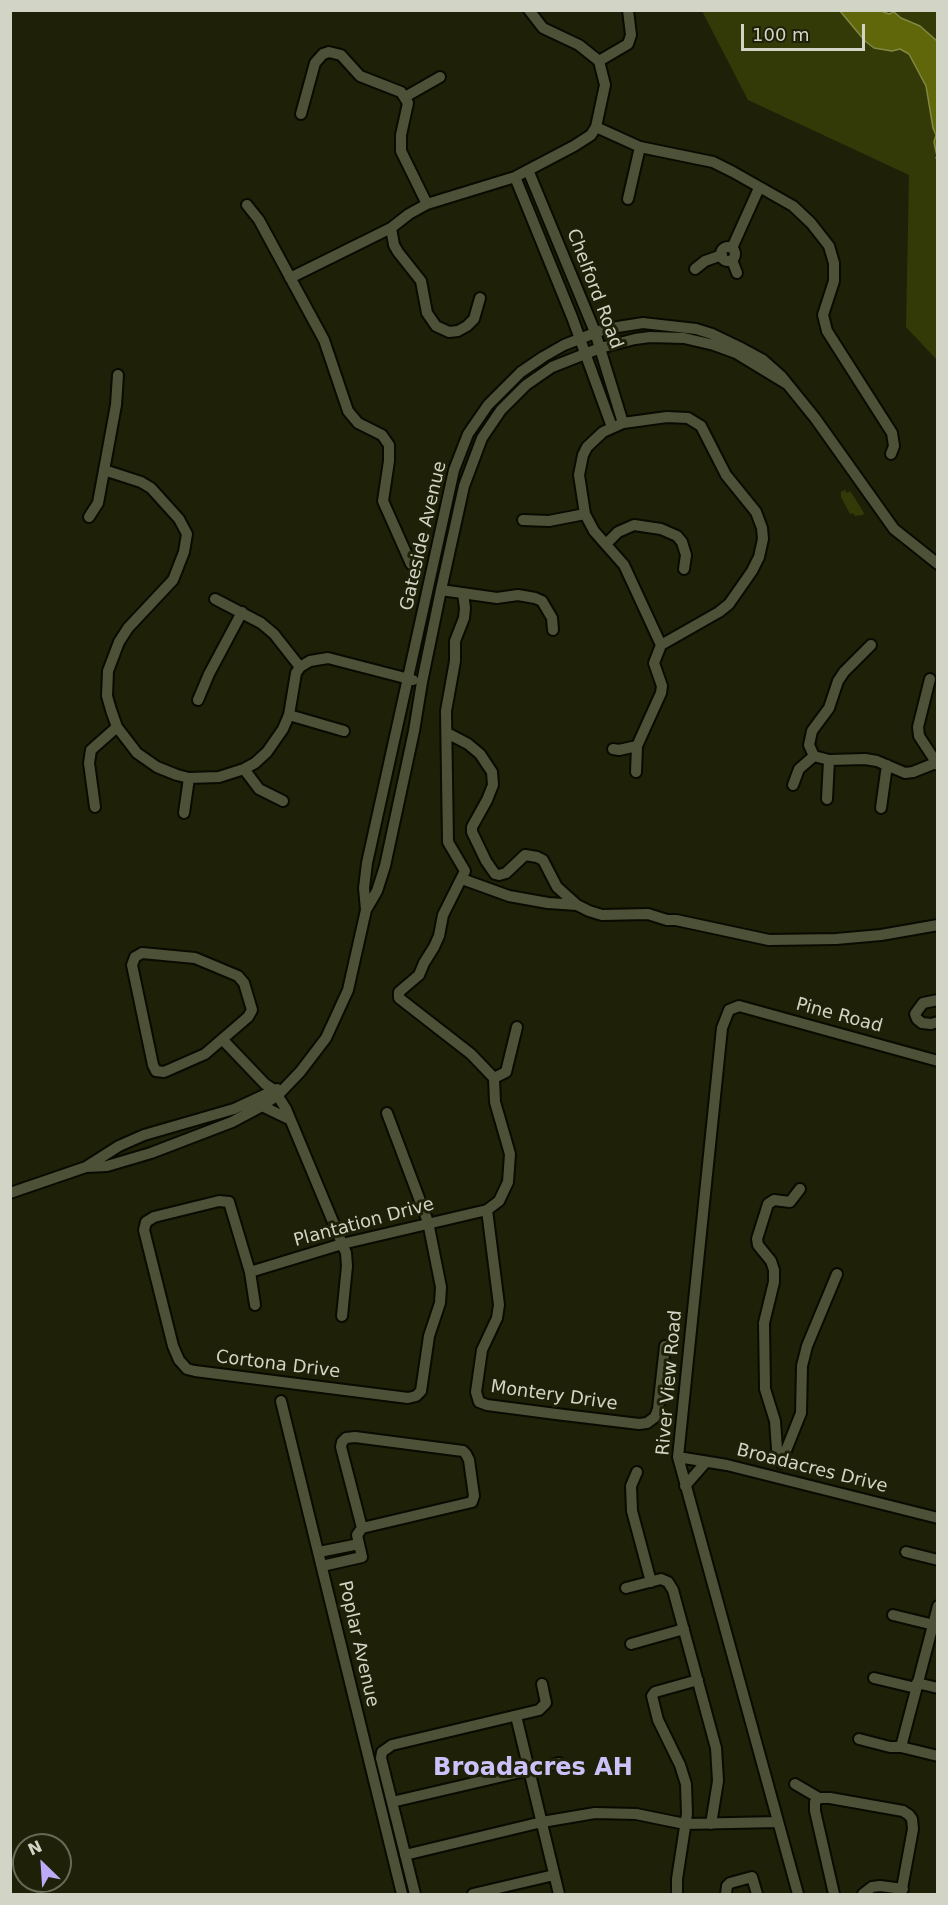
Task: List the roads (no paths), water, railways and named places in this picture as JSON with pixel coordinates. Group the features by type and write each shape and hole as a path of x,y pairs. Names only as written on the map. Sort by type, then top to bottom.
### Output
{"street":[{"path":"290,278 391,228 427,204 515,177 591,135 596,127 605,85 599,61 579,45 543,28 529,10"},
{"path":"599,61 628,44 631,35 628,10"},
{"path":"302,114 315,63 323,54 329,52 341,55 360,76 395,88 405,97 408,109 401,135 401,151 427,204"},
{"path":"405,97 440,77"},
{"path":"596,127 640,147 713,162 800,212 829,246 835,273 825,306 824,322 831,338 892,433 894,446 891,454"},
{"path":"628,199 640,147"},
{"name":"Chelford Road","path":"528,170 595,332 623,423"},
{"name":"Chelford Road","path":"515,177 572,317 612,427"},
{"path":"737,273 724,248 732,248 759,188"},
{"path":"247,205 259,220 324,340 348,411 358,423 382,435 388,445 389,461 383,501 411,564"},
{"path":"391,228 398,252 421,281 427,313 436,326 449,332 458,331 466,326 474,319 480,298"},
{"path":"695,269 705,261 727,257"},
{"name":"Gateside Avenue","path":"366,910 364,888 367,863 454,470 468,434 488,405 521,372 543,357 595,332 618,326 644,323 712,333 763,360 775,370 815,418 894,529 938,564"},
{"name":"Gateside Avenue","path":"86,1167 107,1166 150,1154 222,1126 262,1106 313,1057 334,1023 348,990 366,910 377,891 385,866 464,486 475,454 491,423 526,385 552,367 600,348 650,337 684,338 714,345 736,353 787,384"},
{"path":"593,375 606,370"},
{"path":"89,517 98,503 105,470 116,405 118,375"},
{"path":"636,772 637,746 661,693 662,686 654,663 661,645 729,604 759,557 763,540 762,528 756,512 726,475 706,433 696,422 688,418 667,417 623,423 612,427 594,439 583,455 579,475 585,514 628,573 661,645"},
{"path":"105,470 129,477 151,488 179,519 187,534 187,542 173,580 128,628 108,671 107,696 117,727 146,760 167,772 189,778 219,777 255,763 277,740 289,715 295,677 300,667 310,662 328,658 422,682"},
{"path":"523,520 549,521 585,514"},
{"path":"606,544 618,532 634,525 661,529 677,536 682,542 686,555 684,569"},
{"path":"441,590 497,598 518,595 535,597 542,601 552,618 553,630"},
{"path":"463,594 464,618 456,634 455,661 446,711 448,842 465,871 443,915 439,936 434,947 419,975 399,992 399,998 471,1054 494,1078 495,1102 507,1142 510,1162 508,1182 504,1193 499,1201 487,1210"},
{"path":"215,599 242,612 274,633 300,667"},
{"path":"198,700 242,612"},
{"path":"814,756 809,745 812,731 829,708 838,681 844,672 871,645"},
{"path":"814,756 829,760 866,759 905,773 937,763 922,743 918,727 930,679"},
{"path":"289,715 344,731"},
{"path":"95,807 90,763 91,750 117,727"},
{"path":"447,733 474,749 492,772 493,785 472,827 472,832 490,868 499,875 506,873 520,857 537,856 543,860 556,887 577,905"},
{"path":"613,749 625,750 637,746"},
{"path":"793,785 799,769 814,756"},
{"path":"826,799 829,760"},
{"path":"881,808 887,765"},
{"path":"244,769 259,789 283,801"},
{"path":"184,813 189,778"},
{"path":"462,879 509,896 548,903 577,905 602,915 648,914 667,920 769,940 858,937 938,925"},
{"path":"142,953 195,958 238,976 244,983 252,1010 248,1017 223,1040 206,1054 164,1072 156,1071 132,965 135,957 142,953"},
{"path":"938,1000 923,1003 915,1014 922,1023 938,1022"},
{"name":"Pine Road","path":"732,1007 744,1008 938,1060"},
{"name":"River View Road","path":"732,1007 726,1013 722,1028 678,1457 798,1894"},
{"path":"494,1078 506,1072 517,1027"},
{"path":"223,1040 265,1084 279,1090 346,1253 347,1266 342,1316"},
{"name":"Gateside Avenue","path":"10,1193 86,1167 119,1146 144,1135 234,1109 279,1090"},
{"path":"262,1106 289,1119"},
{"name":"Cortona Drive","path":"255,1305 250,1272 230,1205 226,1201 154,1217 146,1222 144,1230 173,1346 182,1365 195,1371 412,1397 419,1394 429,1336 442,1295 428,1222 387,1113"},
{"path":"781,1463 777,1449 775,1418 765,1392 764,1323 774,1282 774,1266 757,1242 757,1234 766,1208 774,1200 790,1202 800,1190"},
{"name":"Plantation Drive","path":"250,1272 342,1244 487,1210"},
{"name":"Montery Drive","path":"487,1210 499,1305 497,1318 483,1350 476,1392 479,1402 487,1406 639,1424 647,1423 655,1417 658,1409 664,1346"},
{"path":"780,1478 781,1463 801,1413 802,1366 807,1346 837,1274"},
{"name":"Poplar Avenue","path":"281,1401 402,1894"},
{"path":"322,1566 362,1557 357,1535 362,1528 470,1504 474,1496 469,1460 466,1454 463,1451 355,1437 346,1438 341,1447 362,1528"},
{"name":"Broadacres Drive","path":"678,1457 727,1465 938,1518"},
{"path":"685,1486 706,1462"},
{"path":"637,1472 632,1481 632,1506 651,1582"},
{"path":"319,1552 359,1544"},
{"path":"906,1552 938,1560"},
{"path":"626,1588 664,1580 671,1585 712,1730 718,1768 716,1802 711,1824"},
{"path":"901,1747 916,1685 935,1626 938,1606"},
{"path":"893,1615 935,1626"},
{"path":"631,1644 684,1629"},
{"path":"874,1678 938,1688"},
{"path":"677,1894 687,1806 685,1780 658,1720 652,1698 655,1692 698,1680"},
{"path":"415,1894 381,1758 382,1752 385,1748 539,1710 544,1706 546,1699 542,1684"},
{"path":"516,1716 559,1894"},
{"path":"859,1739 938,1756"},
{"path":"392,1802 559,1763"},
{"path":"795,1784 819,1798 826,1797 903,1811 909,1815 913,1823 902,1892 880,1886 869,1889 863,1894"},
{"path":"819,1798 814,1807 834,1894"},
{"path":"405,1855 576,1815 617,1813 645,1815 685,1824 778,1822"},
{"path":"472,1894 554,1875"},
{"path":"726,1894 730,1883 752,1876 757,1894"}],"district":[{"name":"Broadacres AH","path":"533,1769"}]}
